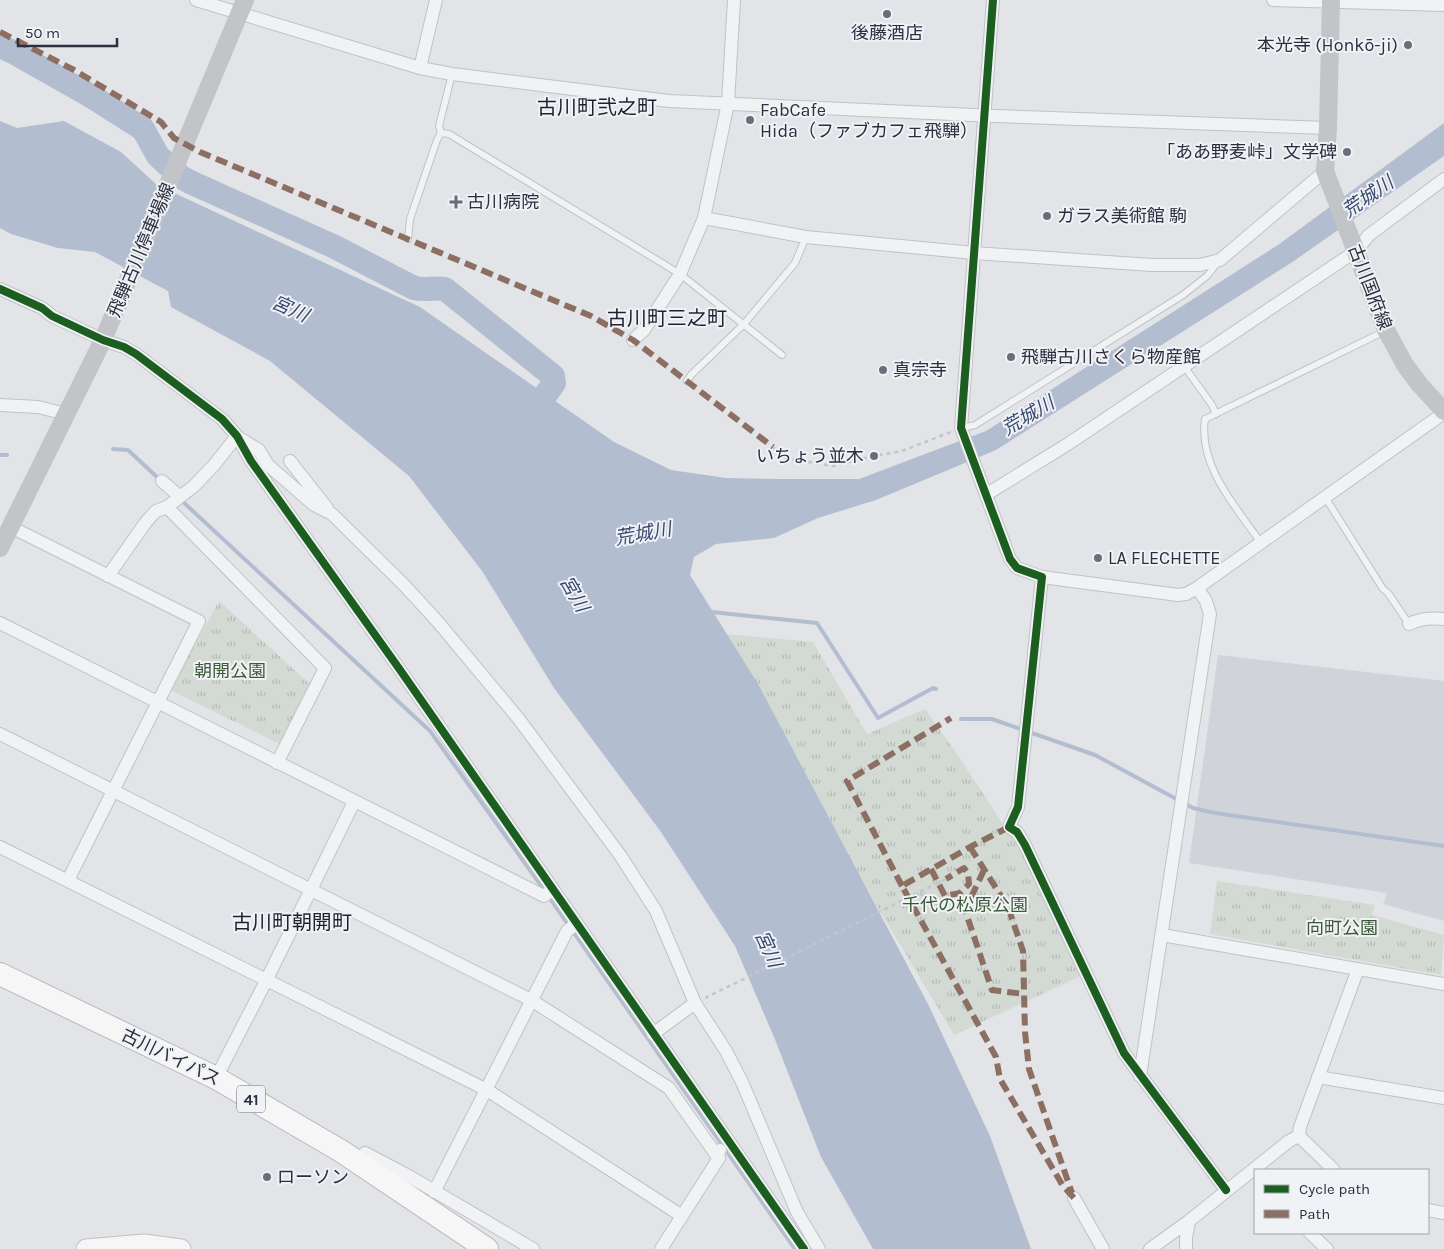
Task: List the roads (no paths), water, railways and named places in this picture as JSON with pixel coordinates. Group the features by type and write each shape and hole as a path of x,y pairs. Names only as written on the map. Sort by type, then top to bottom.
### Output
{"highway":[{"name":"古川バイパス","path":"0,974 216,1078 341,1151 487,1249"}],"main road":[{"name":"古川国府線","path":"1331,1 1326,174 1386,330 1405,365 1444,412"},
{"name":"飛騨古川停車場線","path":"0,548 105,336 242,7"},
{"path":"86,1249 144,1244 181,1249"}],"street":[{"path":"196,0 242,7 420,68 452,74 669,101 985,116 1328,128"},
{"path":"420,68 436,0"},
{"path":"633,340 644,330 680,274 704,218 728,103 734,0"},
{"path":"993,0 961,428 1010,559 1017,568 1042,577 1178,595 1186,594 1261,543 1444,412"},
{"path":"1273,0 1444,5"},
{"path":"704,218 806,237 974,253 1152,265 1200,266 1220,260 1326,174"},
{"path":"986,491 1068,444 1184,366 1355,248 1369,235 1444,179"},
{"path":"0,289 34,304 52,316 105,336 136,354 222,419 237,436 251,461 398,667 548,893 653,1034 723,1148"},
{"path":"0,405 38,407 66,414"},
{"path":"108,576 146,522 156,511 167,506 194,486 237,436"},
{"path":"237,436 259,450 268,465 314,505 332,514"},
{"path":"290,461 332,514 404,585 438,622 518,718 620,855 656,911 695,1003 726,1051 738,1074 797,1212 819,1249"},
{"path":"162,481 179,496"},
{"path":"167,506 325,668 277,763"},
{"path":"11,527 200,622 68,880"},
{"path":"1042,577 1018,807 1009,827 1017,832 1025,845 1124,1053 1226,1190"},
{"path":"1140,1076 1210,614 1206,601 1197,588"},
{"path":"1409,624 1419,619 1444,619"},
{"path":"0,623 354,802 548,893"},
{"path":"0,734 531,1000 669,1088 723,1148 804,1249"},
{"path":"216,1078 354,802"},
{"path":"0,847 487,1090 682,1216"},
{"path":"434,1192 531,1000 572,927"},
{"path":"1162,935 1444,984"},
{"path":"1299,1136 1300,1127 1358,969"},
{"path":"653,1034 695,1003"},
{"path":"1318,1077 1444,1098"},
{"path":"1299,1136 1333,1169"},
{"path":"1262,1169 1289,1141 1299,1136"},
{"path":"661,1249 719,1158 723,1148"},
{"path":"365,1152 533,1249"},
{"path":"1150,1249 1189,1221 1226,1190 1251,1180"},
{"path":"1074,1198 1104,1249"},
{"path":"1429,1210 1444,1213"},
{"path":"1186,1249 1189,1221"},
{"path":"1311,1234 1327,1249"}],"lane":[{"path":"408,239 410,218 441,133 439,126 452,74"},
{"path":"441,133 449,134 680,274 782,355"},
{"path":"687,381 744,324 795,264 806,237"},
{"path":"961,428 974,425 1182,295 1207,276 1220,260"},
{"path":"1261,543 1221,484 1211,465 1204,431 1205,419 1386,330"},
{"path":"1184,366 1216,414"},
{"path":"1325,497 1383,589 1388,593 1409,624"}],"water":[{"path":"0,121 17,128 64,121 121,152 157,185 420,307 614,442 671,470 726,478 779,479 859,479 986,431 1278,245 1444,123 1444,156 1291,263 996,450 876,500 818,518 774,538 716,544 694,557 690,575 758,684 929,1006 990,1136 1031,1249 873,1249 821,1157 774,1037 735,946 661,832 554,688 482,571 409,476 270,361 171,307 168,291 95,252 58,248 11,234 0,228"}],"waterway":[{"path":"0,46 91,96 143,129 158,156 181,177 190,182 335,247 414,288 445,289 553,376 554,383 527,421"},
{"path":"113,449 128,450 159,479"},
{"path":"0,455 7,455"},
{"path":"182,501 430,731 545,891"},
{"path":"711,612 817,623 878,718 933,688 936,689"},
{"path":"961,719 992,719 1095,755 1193,808 1215,813 1444,846"},
{"path":"549,897 795,1249"}],"place":[{"name":"後藤酒店","path":"887,14"},
{"name":"本光寺 (Honkō-ji)","path":"1408,45"},
{"name":"FabCafe Hida（ファブカフェ飛騨）","path":"750,120"},
{"name":"「ああ野麦峠」文学碑","path":"1347,152"},
{"name":"古川病院","path":"456,202"},
{"name":"ガラス美術館 駒","path":"1047,216"},
{"name":"飛騨古川さくら物産館","path":"1011,357"},
{"name":"真宗寺","path":"883,370"},
{"name":"いちょう並木","path":"874,456"},
{"name":"LA FLECHETTE","path":"1098,558"},
{"name":"ローソン","path":"267,1177"}],"district":[{"name":"古川町弐之町","path":"597,107"},
{"name":"古川町三之町","path":"667,318"},
{"name":"古川町朝開町","path":"292,922"}],"water label":[{"name":"荒城川","path":"1368,197"},
{"name":"宮川","path":"290,309"},
{"name":"荒城川","path":"1028,416"},
{"name":"荒城川","path":"643,534"},
{"name":"宮川","path":"574,594"},
{"name":"宮川","path":"768,949"}],"park label":[{"name":"朝開公園","path":"230,671"},
{"name":"千代の松原公園","path":"965,905"},
{"name":"向町公園","path":"1342,928"}]}
